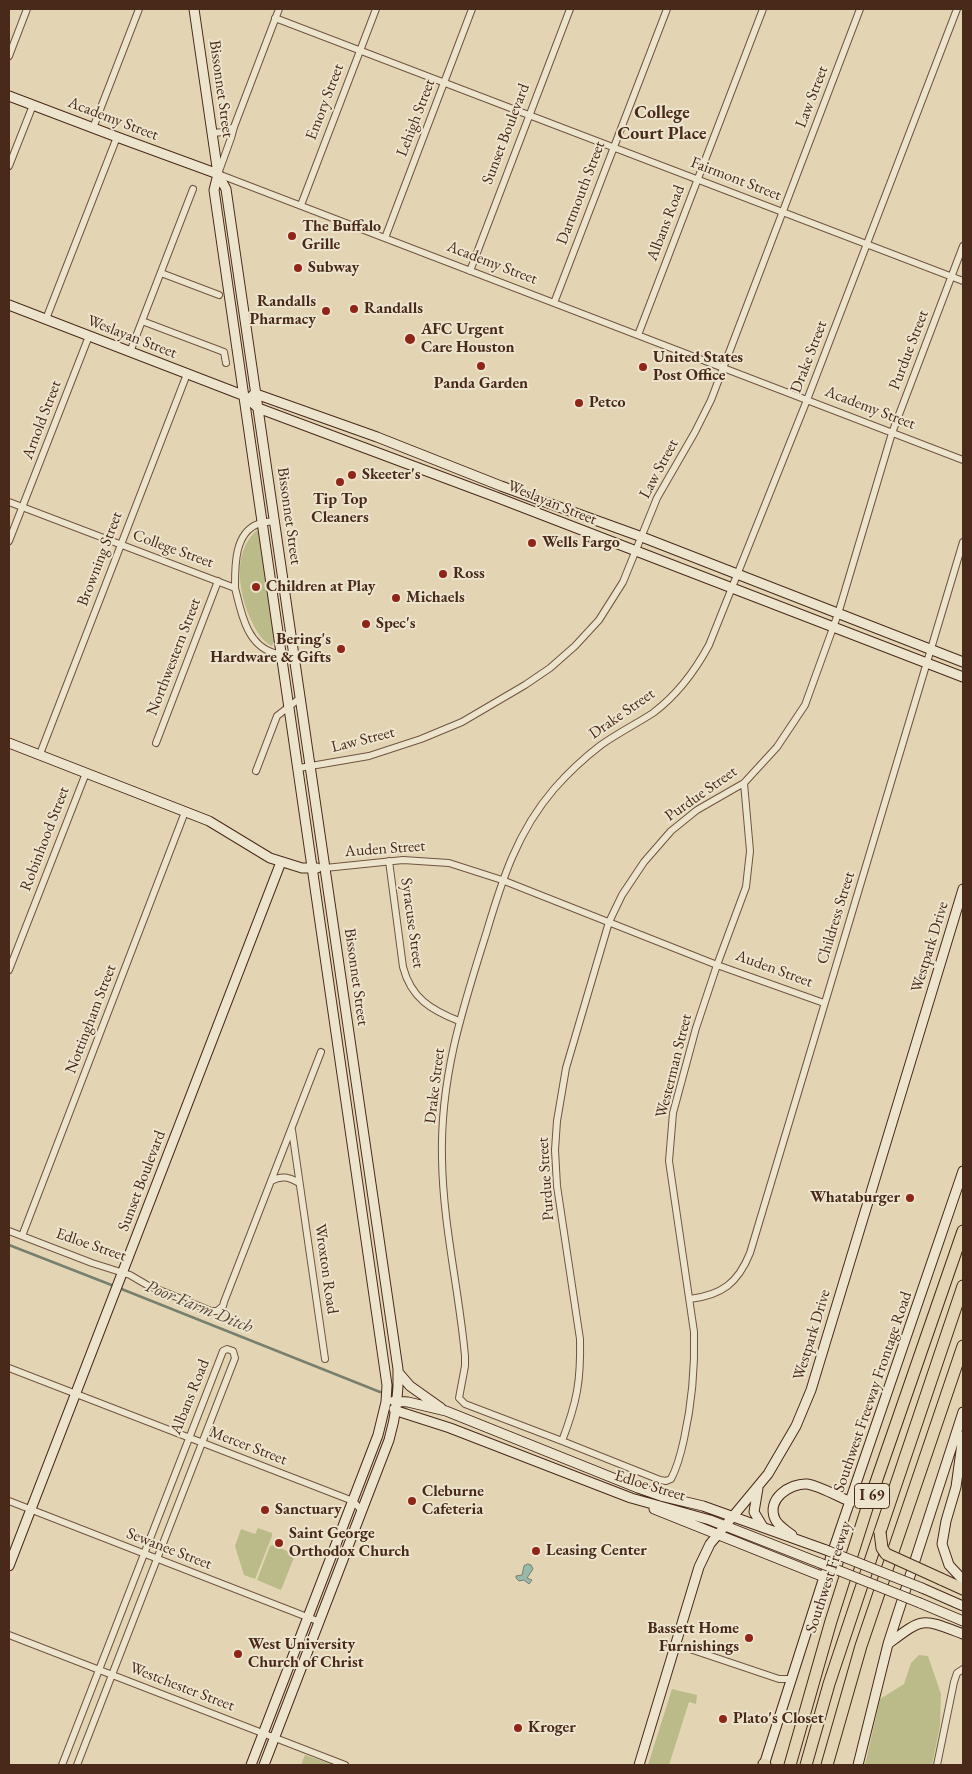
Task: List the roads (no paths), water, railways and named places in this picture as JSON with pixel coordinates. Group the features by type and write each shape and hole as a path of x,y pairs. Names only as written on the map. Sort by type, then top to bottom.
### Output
{"highway":[{"name":"Southwest Freeway","path":"790,1765 831,1621 861,1527 963,1231"},
{"path":"806,1765 829,1684 863,1580 963,1286"},
{"path":"812,1765 849,1636 963,1306"},
{"name":"I 69","path":"827,1765 861,1646 963,1346"},
{"path":"880,1532 882,1548 886,1554 963,1589"}],"main road":[{"name":"Bissonnet Street","path":"194,9 218,174 226,189 398,1372 398,1400 389,1440 264,1765"},
{"name":"Academy Street","path":"9,96 218,174"},
{"name":"Bissonnet Street","path":"218,174 214,190 386,1369 386,1402 378,1435 251,1765"},
{"name":"Weslayan Street","path":"9,305 245,396 258,408 496,497 963,677"},
{"name":"Weslayan Street","path":"245,396 256,394 377,437 500,486 642,537 963,662"},
{"path":"372,450 377,437"},
{"path":"496,497 500,486"},
{"name":"Auden Street","path":"9,743 209,821 270,858 302,868 325,868"},
{"name":"Sunset Boulevard","path":"9,1566 281,862"},
{"name":"Westpark Drive","path":"639,1765 699,1567 710,1544 768,1474 786,1444 811,1390 963,888"},
{"path":"338,1042 350,1040"},
{"name":"Southwest Freeway Frontage Road","path":"764,1765 824,1577 963,1171"},
{"path":"366,1232 378,1231"},
{"name":"Edloe Street","path":"398,1372 410,1386 446,1411"},
{"name":"Edloe Street","path":"386,1402 398,1400 446,1411 646,1490 703,1506 797,1539 963,1606"},
{"name":"Edloe Street","path":"386,1402 396,1411 450,1428 631,1498 698,1516 726,1526 963,1621"},
{"path":"858,1765 888,1644 963,1412"},
{"path":"963,1436 956,1487 946,1521 942,1544 949,1565 963,1580"},
{"path":"555,1469 560,1456"},
{"path":"797,1539 778,1524 774,1517 774,1504 782,1492 794,1486 806,1484 851,1502"},
{"path":"758,1486 754,1512 763,1527"},
{"path":"631,1498 663,1513 824,1577"},
{"path":"888,1644 903,1632 918,1623 924,1622 940,1624 963,1634"}],"street":[{"path":"9,56 27,9"},
{"path":"93,128 139,9"},
{"path":"218,174 232,138 234,126 279,9"},
{"name":"Emory Street","path":"301,205 376,9"},
{"name":"Lehigh Street","path":"385,238 472,9"},
{"name":"Sunset Boulevard","path":"470,271 570,9"},
{"name":"Dartmouth Street","path":"554,303 667,9"},
{"name":"Albans Road","path":"638,335 763,9"},
{"name":"Law Street","path":"299,768 369,756 421,739 462,722 550,668 575,646 599,620 623,582 657,498 711,400 860,9"},
{"name":"Drake Street","path":"461,1402 458,1395 465,1366 465,1356 445,1214 442,1158 445,1091 458,1022 502,880 515,847 538,809 570,771 602,745 653,712 682,686 695,670 709,645 807,400 958,9"},
{"name":"Fairmont Street","path":"275,18 963,281"},
{"path":"9,166 33,105"},
{"path":"212,133 224,132 234,126"},
{"path":"46,319 117,137"},
{"name":"Academy Street","path":"218,174 963,460"},
{"path":"130,352 193,189"},
{"name":"Purdue Street","path":"562,1441 573,1414 578,1393 581,1362 580,1339 557,1186 555,1150 557,1121 566,1068 609,922 622,896 644,862 671,831 697,810 744,783 777,747 802,711 834,627 892,433 963,246"},
{"path":"161,274 218,296"},
{"path":"142,321 224,352 226,363"},
{"name":"Arnold Street","path":"9,542 89,336"},
{"name":"Browning Street","path":"40,754 187,374"},
{"name":"College Street","path":"9,502 235,588"},
{"path":"274,521 258,524 249,530 241,542 235,561 235,588 250,635 266,650 282,654 293,654"},
{"name":"Childress Street","path":"690,1299 706,1297 724,1288 739,1274 747,1261 963,542"},
{"name":"Northwestern Street","path":"156,743 218,581"},
{"path":"256,771 277,716 300,698"},
{"name":"Robinhood Street","path":"9,970 86,774"},
{"name":"Westerman Street","path":"671,1479 680,1458 689,1417 693,1389 694,1332 669,1160 673,1113 696,1028 717,965 742,902 748,879 750,851 744,783"},
{"name":"Nottingham Street","path":"22,1236 185,812"},
{"name":"Auden Street","path":"325,868 389,861 449,862 502,880 717,965 824,1003"},
{"name":"Syracuse Street","path":"389,861 406,978 426,1004 436,1012 458,1022"},
{"path":"271,1181 321,1052"},
{"name":"Wroxton Road","path":"291,1128 325,1359"},
{"path":"271,1181 282,1176 299,1183"},
{"name":"Edloe Street","path":"9,1231 92,1263 123,1272 146,1285 210,1311 217,1311 223,1306 271,1181"},
{"name":"Albans Road","path":"62,1765 223,1352 227,1349 233,1351 235,1358 156,1558 78,1765"},
{"name":"Mercer Street","path":"9,1368 353,1502 362,1511"},
{"name":"Edloe Street","path":"461,1402 660,1480 666,1481 671,1479"},
{"name":"Sewanee Street","path":"9,1501 320,1622"},
{"name":"Westchester Street","path":"9,1635 345,1765"},
{"path":"675,1644 779,1679 791,1679"},
{"path":"936,1765 954,1682 957,1673 963,1668"}],"waterway":[{"name":"Poor Farm Ditch","path":"9,1245 114,1286"},
{"name":"Poor Farm Ditch","path":"119,1288 380,1392"}],"place":[{"name":"The Buffalo Grille","path":"292,236"},
{"name":"Subway","path":"298,268"},
{"name":"Randalls","path":"354,309"},
{"name":"Randalls Pharmacy","path":"326,311"},
{"name":"AFC Urgent Care Houston","path":"410,339"},
{"name":"Panda Garden","path":"481,366"},
{"name":"United States Post Office","path":"643,367"},
{"name":"Petco","path":"579,403"},
{"name":"Skeeter's","path":"352,475"},
{"name":"Tip Top Cleaners","path":"340,482"},
{"name":"Wells Fargo","path":"532,543"},
{"name":"Ross","path":"443,574"},
{"name":"Children at Play","path":"256,587"},
{"name":"Michaels","path":"396,598"},
{"name":"Spec's","path":"366,624"},
{"name":"Bering's Hardware & Gifts","path":"341,649"},
{"name":"Whataburger","path":"910,1198"},
{"name":"Cleburne Cafeteria","path":"412,1501"},
{"name":"Sanctuary","path":"265,1510"},
{"name":"Saint George Orthodox Church","path":"279,1543"},
{"name":"Leasing Center","path":"536,1551"},
{"name":"Bassett Home Furnishings","path":"749,1638"},
{"name":"West University Church of Christ","path":"238,1654"},
{"name":"Plato's Closet","path":"723,1719"},
{"name":"Kroger","path":"518,1728"}],"district":[{"name":"College Court Place","path":"662,123"}]}
